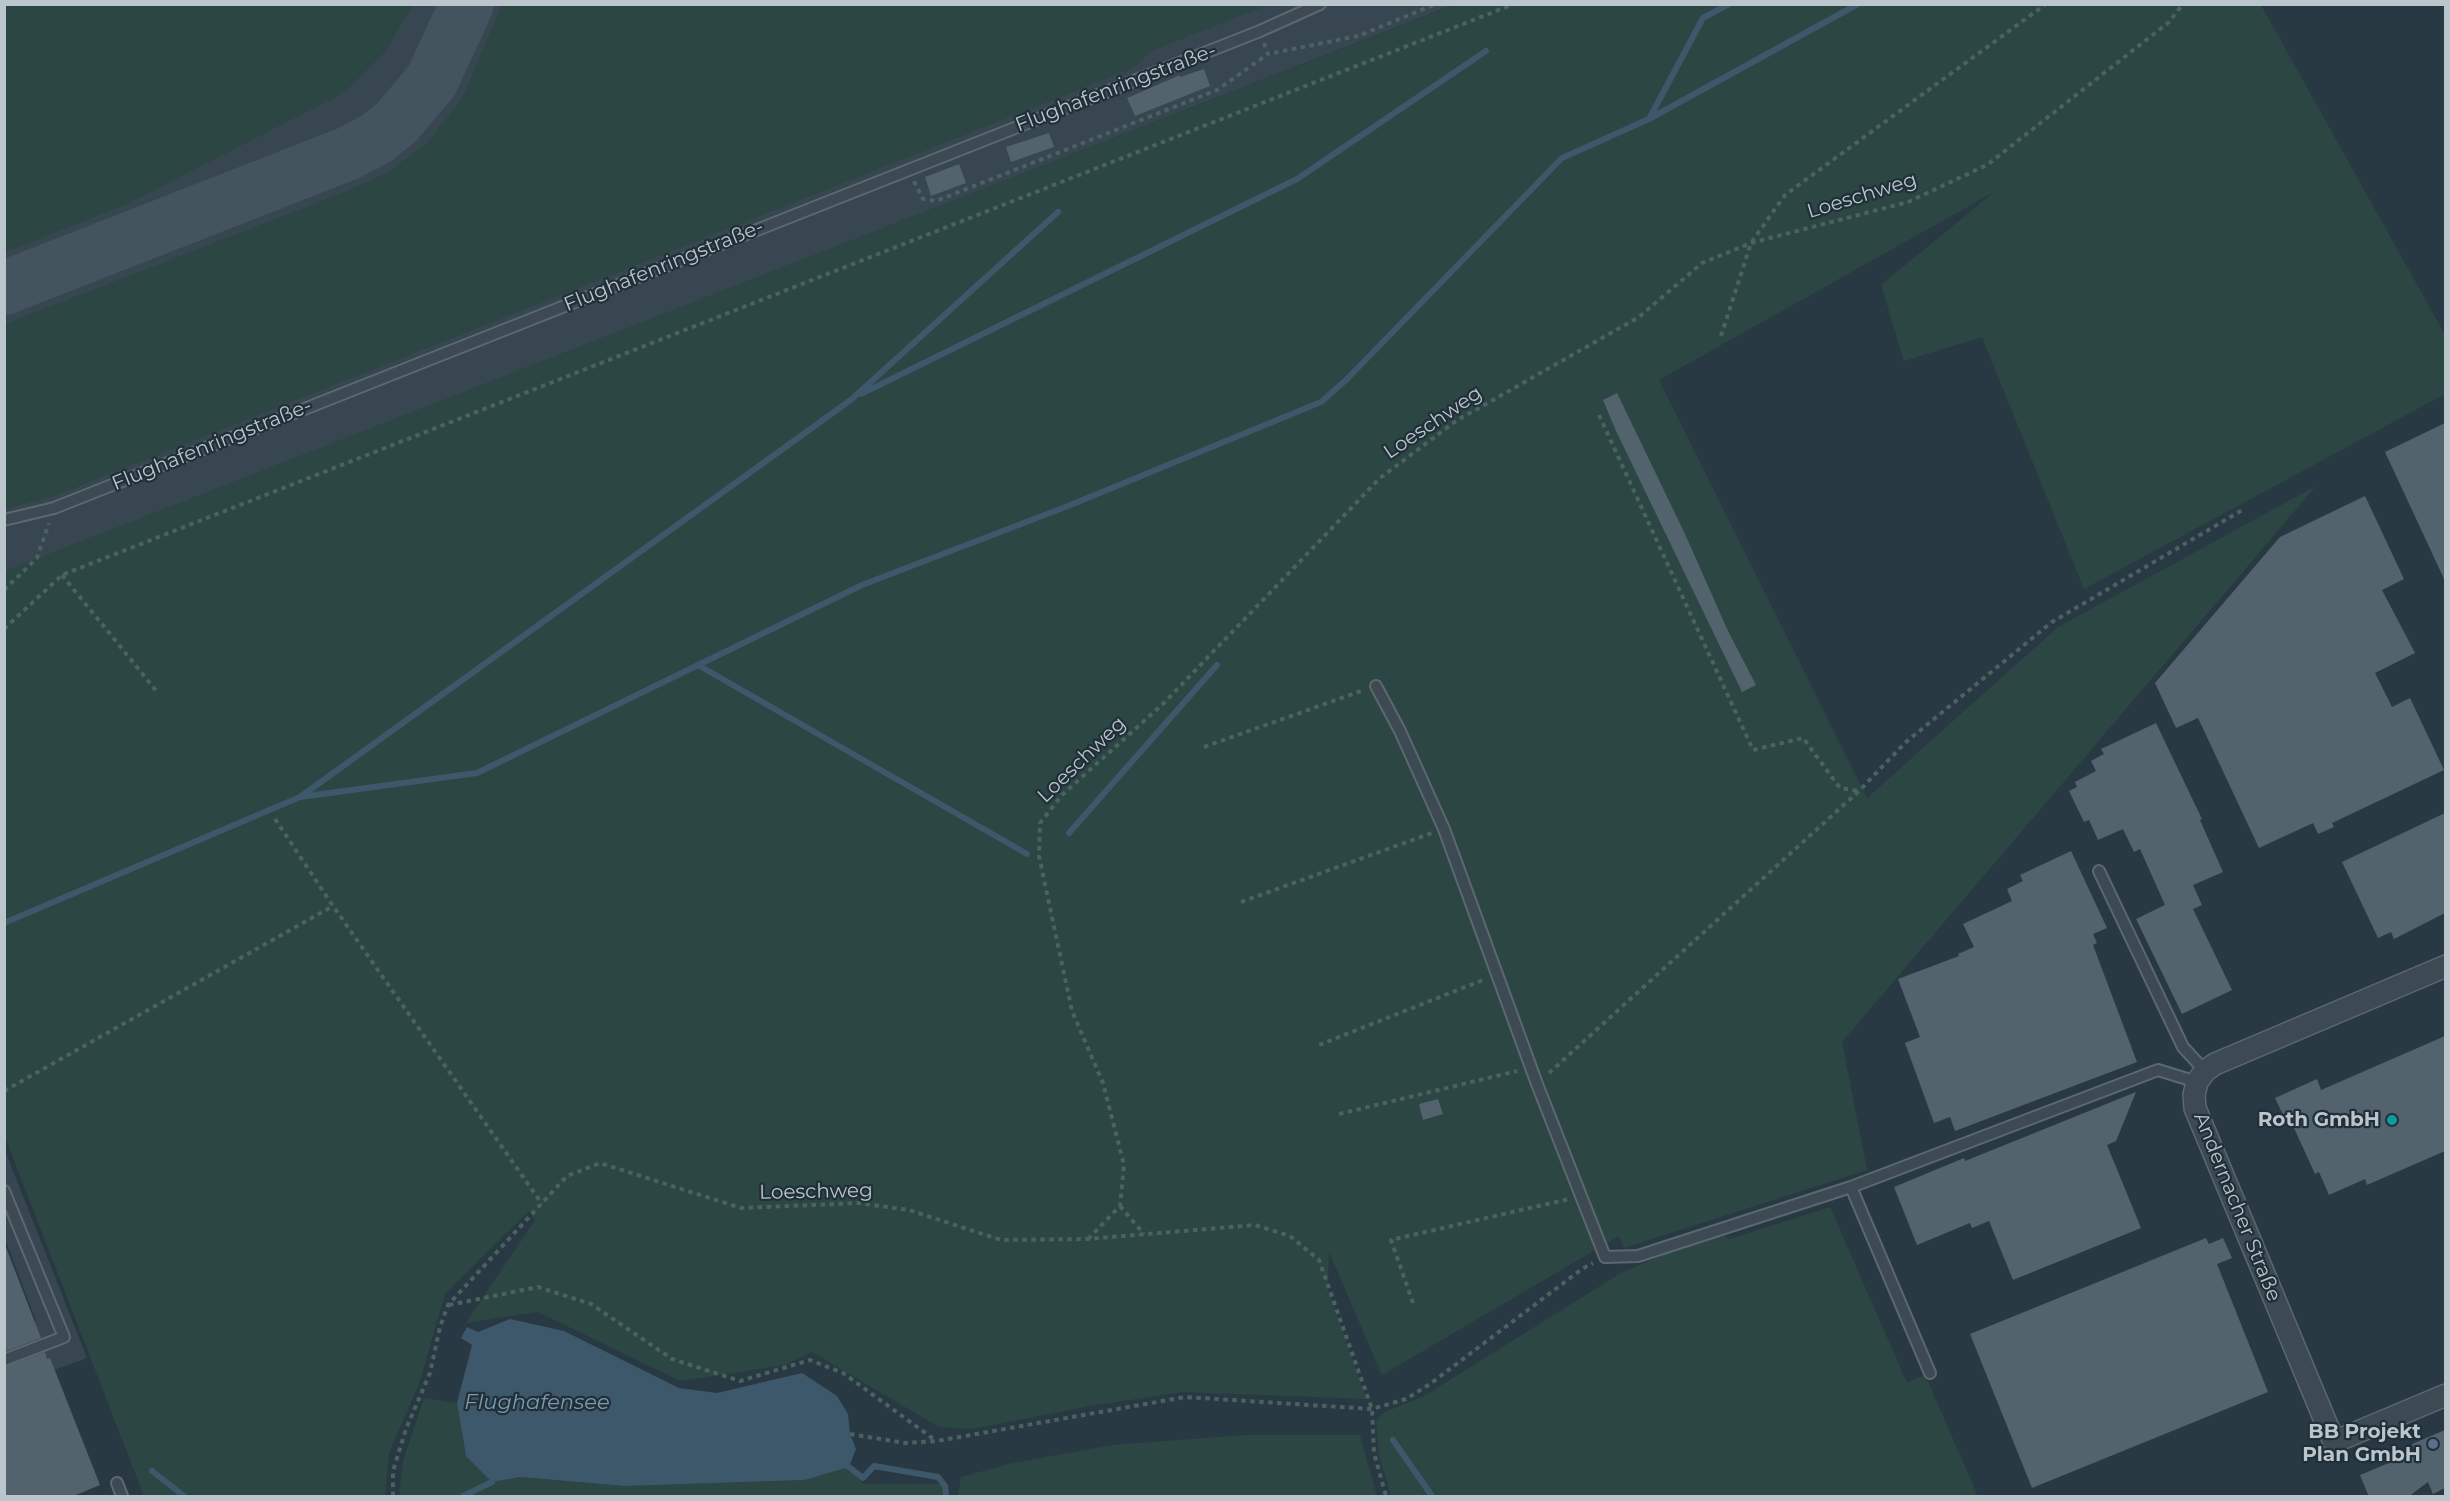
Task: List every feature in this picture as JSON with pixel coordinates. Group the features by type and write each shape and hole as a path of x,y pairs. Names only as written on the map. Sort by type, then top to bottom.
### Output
{"street":[{"path":"2201,1076 2215,1064 2445,966"},
{"name":"Andernacher Straße","path":"2201,1076 2195,1108 2334,1442 2445,1395"}],"lane":[{"name":"Flughafenringstraße-","path":"4,520 54,508 1260,31 1320,4"},
{"path":"1376,686 1400,731 1444,828 1537,1084 1605,1257 1638,1256 1851,1187 2158,1070 2201,1076"},
{"path":"2099,871 2183,1047 2201,1076"},
{"path":"1851,1187 1930,1373"},
{"path":"4,1191 64,1337 4,1360"},
{"path":"117,1483 122,1497"}],"path":[{"path":"908,169 923,199 936,201 1217,90 1269,54 1358,36 1436,4"},
{"path":"4,629 62,575 1514,4"},
{"path":"1721,336 1751,243 1785,195 2046,4"},
{"name":"Loeschweg","path":"1120,1206 1124,1165 1103,1083 1072,1011 1039,856 1040,823 1062,795 1164,703 1380,478 1456,421 1638,317 1702,263 1751,243 1908,202 1987,165 2169,22 2183,4"},
{"path":"1260,31 1269,54"},
{"path":"1599,416 1753,750 1803,738 1840,788 1859,791"},
{"path":"4,590 38,558 54,508"},
{"path":"1537,1084 1859,791 1906,742 2052,622 2244,509"},
{"path":"62,575 158,693"},
{"path":"1204,747 1376,686"},
{"path":"275,819 333,906 542,1204"},
{"path":"1241,902 1444,828"},
{"path":"4,1092 333,906"},
{"path":"1319,1045 1498,975"},
{"path":"1339,1114 1532,1068"},
{"name":"Loeschweg","path":"393,1497 393,1471 406,1429 430,1374 440,1327 448,1305 567,1176 600,1163 741,1208 859,1203 909,1210 1001,1240 1088,1239 1255,1225 1290,1236 1318,1260 1372,1409 1374,1453 1386,1497"},
{"path":"1413,1303 1391,1240 1581,1196"},
{"path":"1088,1239 1120,1206 1144,1234"},
{"path":"850,1434 905,1443 937,1442 1185,1397 1372,1409 1406,1399 1430,1384 1582,1269"},
{"path":"448,1305 538,1287 591,1304 672,1359 740,1381 810,1360 843,1373 937,1442"}],"shaded area":[{"path":"5,5 1453,5 47,556 5,597"},
{"path":"4,1148 87,1358 5,1388 5,1334 36,1321 5,1239"}],"green space":[{"path":"5,4 413,5 385,52 345,92 127,204 5,252"},
{"path":"502,4 1268,5 1151,51 1133,68 54,496 5,509 5,324 340,194 385,174 427,143 462,99"},
{"path":"1454,5 2261,5 2445,335 2445,394 2084,589 1982,337 1904,361 1881,285 1994,192 1659,380 1867,798 2058,627 2316,486 1842,1042 1867,1170 1624,1248 1619,1236 1382,1375 1329,1252 1328,1290 1366,1399 1183,1392 1090,1406 972,1429 939,1427 812,1352 784,1365 680,1381 538,1312 466,1323 535,1220 529,1211 445,1294 419,1384 389,1453 385,1496 144,1496 5,1137 5,571"},
{"path":"1830,1207 1907,1383 1925,1375 1978,1496 1391,1496 1379,1455 1376,1421 1383,1413 1424,1396 1621,1273 1716,1232 1730,1239"},
{"path":"424,1398 457,1403 466,1455 492,1482 520,1477 624,1486 805,1480 849,1467 864,1484 948,1484 950,1496 399,1496 403,1461"},
{"path":"1245,1435 1360,1435 1377,1496 958,1496 961,1477 1009,1464 1112,1445"}],"water":[{"name":"Flughafensee","path":"510,1319 564,1331 679,1388 717,1393 802,1373 837,1396 848,1414 850,1434 856,1449 849,1467 805,1480 624,1486 520,1477 492,1482 466,1456 457,1403 472,1345 461,1338 467,1327 478,1332"}],"building":[{"path":"1204,69 1210,86 1135,116 1127,98 1180,75 1180,77"},
{"path":"1049,133 1054,147 1011,162 1006,147"},
{"path":"959,164 966,183 931,196 925,177"},
{"path":"1617,393 1685,534 1728,631 1756,685 1742,692 1603,400"},
{"path":"2445,423 2445,581 2385,452"},
{"path":"2365,496 2404,579 2382,590 2415,653 2375,673 2392,707 2410,698 2444,770 2332,823 2334,827 2318,834 2313,823 2259,848 2198,718 2176,728 2155,683 2280,537"},
{"path":"2156,723 2202,819 2200,820 2223,872 2193,885 2202,905 2193,909 2232,990 2182,1014 2136,919 2165,905 2140,849 2134,852 2123,829 2098,840 2089,820 2084,822 2069,791 2077,787 2075,782 2096,771 2091,761 2104,754 2101,749"},
{"path":"2445,813 2445,913 2394,939 2391,932 2378,938 2342,862"},
{"path":"2071,851 2107,928 2093,934 2097,943 2093,945 2137,1062 1955,1131 1950,1117 1934,1123 1905,1043 1920,1037 1898,979 1959,956 1958,954 1974,947 1963,924 2012,901 2007,889 2023,881 2020,875"},
{"name":"Roth GmbH","path":"2445,1036 2445,1151 2367,1185 2365,1179 2329,1195 2319,1172 2315,1174 2289,1117 2285,1119 2275,1098 2317,1079 2321,1090"},
{"path":"2136,1092 2116,1141 2107,1145 2141,1228 2013,1280 1989,1221 1972,1228 1970,1223 1917,1245 1894,1187"},
{"path":"1438,1099 1443,1114 1423,1120 1419,1104"},
{"path":"2206,1238 2209,1244 2223,1238 2232,1258 2217,1264 2268,1392 2032,1488 1970,1334"},
{"path":"4,1242 41,1338 4,1352"},
{"path":"45,1352 47,1359 50,1358 100,1485 71,1497 4,1497 4,1367"},
{"path":"2445,1430 2445,1488 2433,1494 2428,1482 2408,1497 2369,1497 2360,1475 2415,1452 2412,1444"}],"waterway":[{"path":"1649,119 1703,18 1729,4"},
{"path":"300,797 477,773 862,585 1068,506 1321,402 1346,380 1562,158 1649,119 1858,4"},
{"path":"861,394 1297,179 1486,51"},
{"path":"4,923 300,797 852,399 1058,212"},
{"path":"698,665 1027,854"},
{"path":"1069,833 1217,665"},
{"path":"1393,1440 1432,1496"},
{"path":"849,1467 863,1478 874,1466 938,1477 945,1486 946,1496"},
{"path":"152,1471 184,1496"},
{"path":"463,1496 492,1482"}],"taxiway":[{"path":"4,288 349,153 377,138 397,122 432,80 467,4"}],"place":[{"name":"Roth GmbH","path":"2392,1120"},
{"name":"BB Projekt Plan GmbH","path":"2433,1444"}]}
